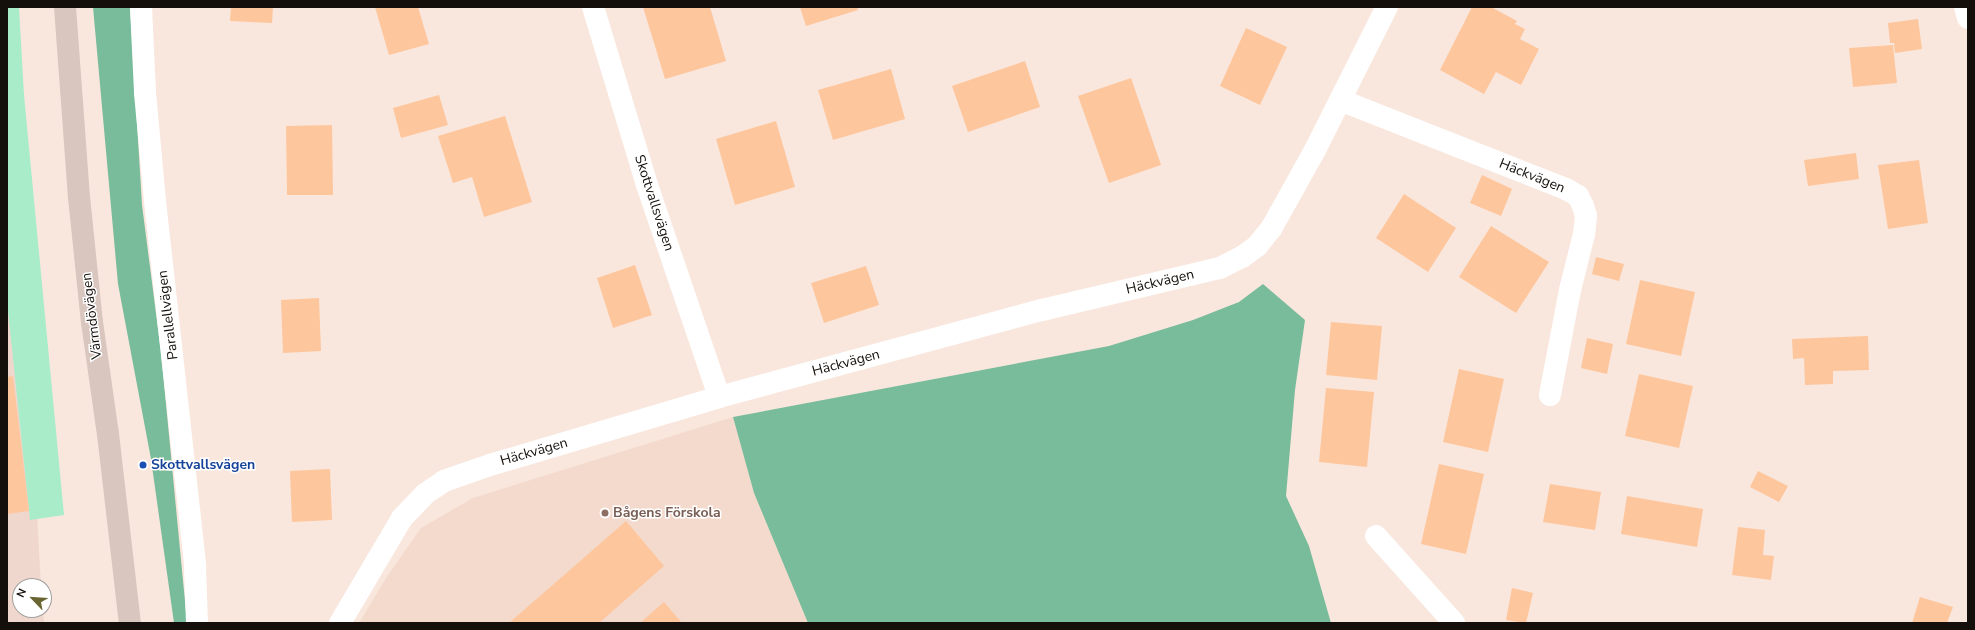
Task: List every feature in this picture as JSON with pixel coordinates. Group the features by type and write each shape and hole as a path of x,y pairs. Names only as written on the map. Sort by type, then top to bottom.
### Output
{"main road":[{"name":"Värmdövägen","path":"65,7 79,197 92,322 108,434 130,623"}],"street":[{"name":"Parallellvägen","path":"141,7 145,93 155,201 196,566 196,623"},
{"name":"Skottvallsvägen","path":"593,7 648,185 719,397"},
{"name":"Häckvägen","path":"340,623 402,518 425,494 444,481 490,465 719,397 1042,310 1220,268 1258,246 1271,229 1340,100 1387,7"},
{"path":"1965,7 1968,18"},
{"name":"Häckvägen","path":"1340,100 1566,189 1578,196 1584,206 1586,216 1584,234 1570,290 1550,395"},
{"path":"1376,536 1454,623"}],"shaded area":[{"path":"7,299 37,514 41,578 12,578 12,618 44,618 44,623 7,623"},
{"name":"Bågens Förskola","path":"733,417 754,493 808,623 359,623 386,578 421,528 473,498"}],"green space":[{"path":"7,7 19,7 24,95 64,515 30,520 7,301"},
{"path":"93,7 130,7 142,205 161,352 187,622 174,623 151,459 118,284"},
{"path":"1263,284 1305,320 1295,390 1286,496 1309,546 1331,623 808,623 754,493 733,417 1109,346 1193,320 1239,302"}],"building":[{"path":"231,7 273,7 272,23 230,21"},
{"path":"375,7 418,7 429,44 389,55"},
{"path":"643,7 710,7 726,61 665,79"},
{"path":"800,7 857,7 858,10 806,26"},
{"path":"1472,7 1491,7 1517,21 1515,24 1525,29 1520,39 1539,49 1521,85 1496,72 1484,94 1440,70"},
{"path":"1918,19 1922,49 1895,53 1894,43 1890,43 1888,23"},
{"path":"1246,28 1287,47 1260,105 1220,86"},
{"path":"1893,45 1897,83 1853,87 1849,48"},
{"path":"1025,61 1040,107 968,132 952,86"},
{"path":"891,69 905,119 833,140 818,90"},
{"path":"1131,78 1161,165 1109,183 1078,96"},
{"path":"439,95 448,125 401,138 393,108"},
{"path":"505,116 532,202 484,217 472,177 453,183 438,136"},
{"path":"776,121 795,187 735,205 716,139"},
{"path":"332,125 333,195 287,195 286,126"},
{"path":"1856,153 1859,179 1808,186 1804,160"},
{"path":"1919,160 1928,223 1888,229 1878,165"},
{"path":"1482,175 1512,189 1501,216 1470,203"},
{"path":"1404,194 1456,228 1428,272 1376,238"},
{"path":"1491,226 1549,262 1516,313 1459,277"},
{"path":"1596,257 1624,264 1619,281 1592,274"},
{"path":"635,265 652,315 613,328 597,278"},
{"path":"866,266 879,305 824,323 811,283"},
{"path":"1640,280 1695,292 1681,356 1626,344"},
{"path":"319,298 321,351 283,353 281,300"},
{"path":"1331,322 1382,326 1377,380 1326,375"},
{"path":"1868,336 1869,370 1833,371 1833,384 1805,385 1804,358 1793,359 1792,339"},
{"path":"1587,338 1613,344 1607,374 1581,368"},
{"path":"1459,369 1504,379 1488,452 1443,442"},
{"path":"1639,374 1693,386 1679,448 1625,436"},
{"path":"13,376 29,511 7,514 7,377"},
{"path":"1326,388 1374,392 1367,467 1319,462"},
{"path":"1439,464 1484,474 1466,554 1421,544"},
{"path":"330,469 332,520 292,522 290,471"},
{"path":"1758,471 1788,486 1779,502 1750,487"},
{"path":"1550,484 1601,492 1595,530 1543,522"},
{"path":"1627,496 1703,509 1697,547 1621,534"},
{"path":"626,521 664,566 599,623 509,623"},
{"path":"1738,527 1765,530 1763,555 1774,556 1771,580 1732,575"},
{"path":"1512,588 1533,593 1526,623 1506,620"},
{"path":"1920,597 1953,607 1947,623 1912,623"},
{"path":"664,602 682,623 640,623"}],"place":[{"name":"Skottvallsvägen","path":"143,465"},
{"name":"Bågens Förskola","path":"605,513"}]}
